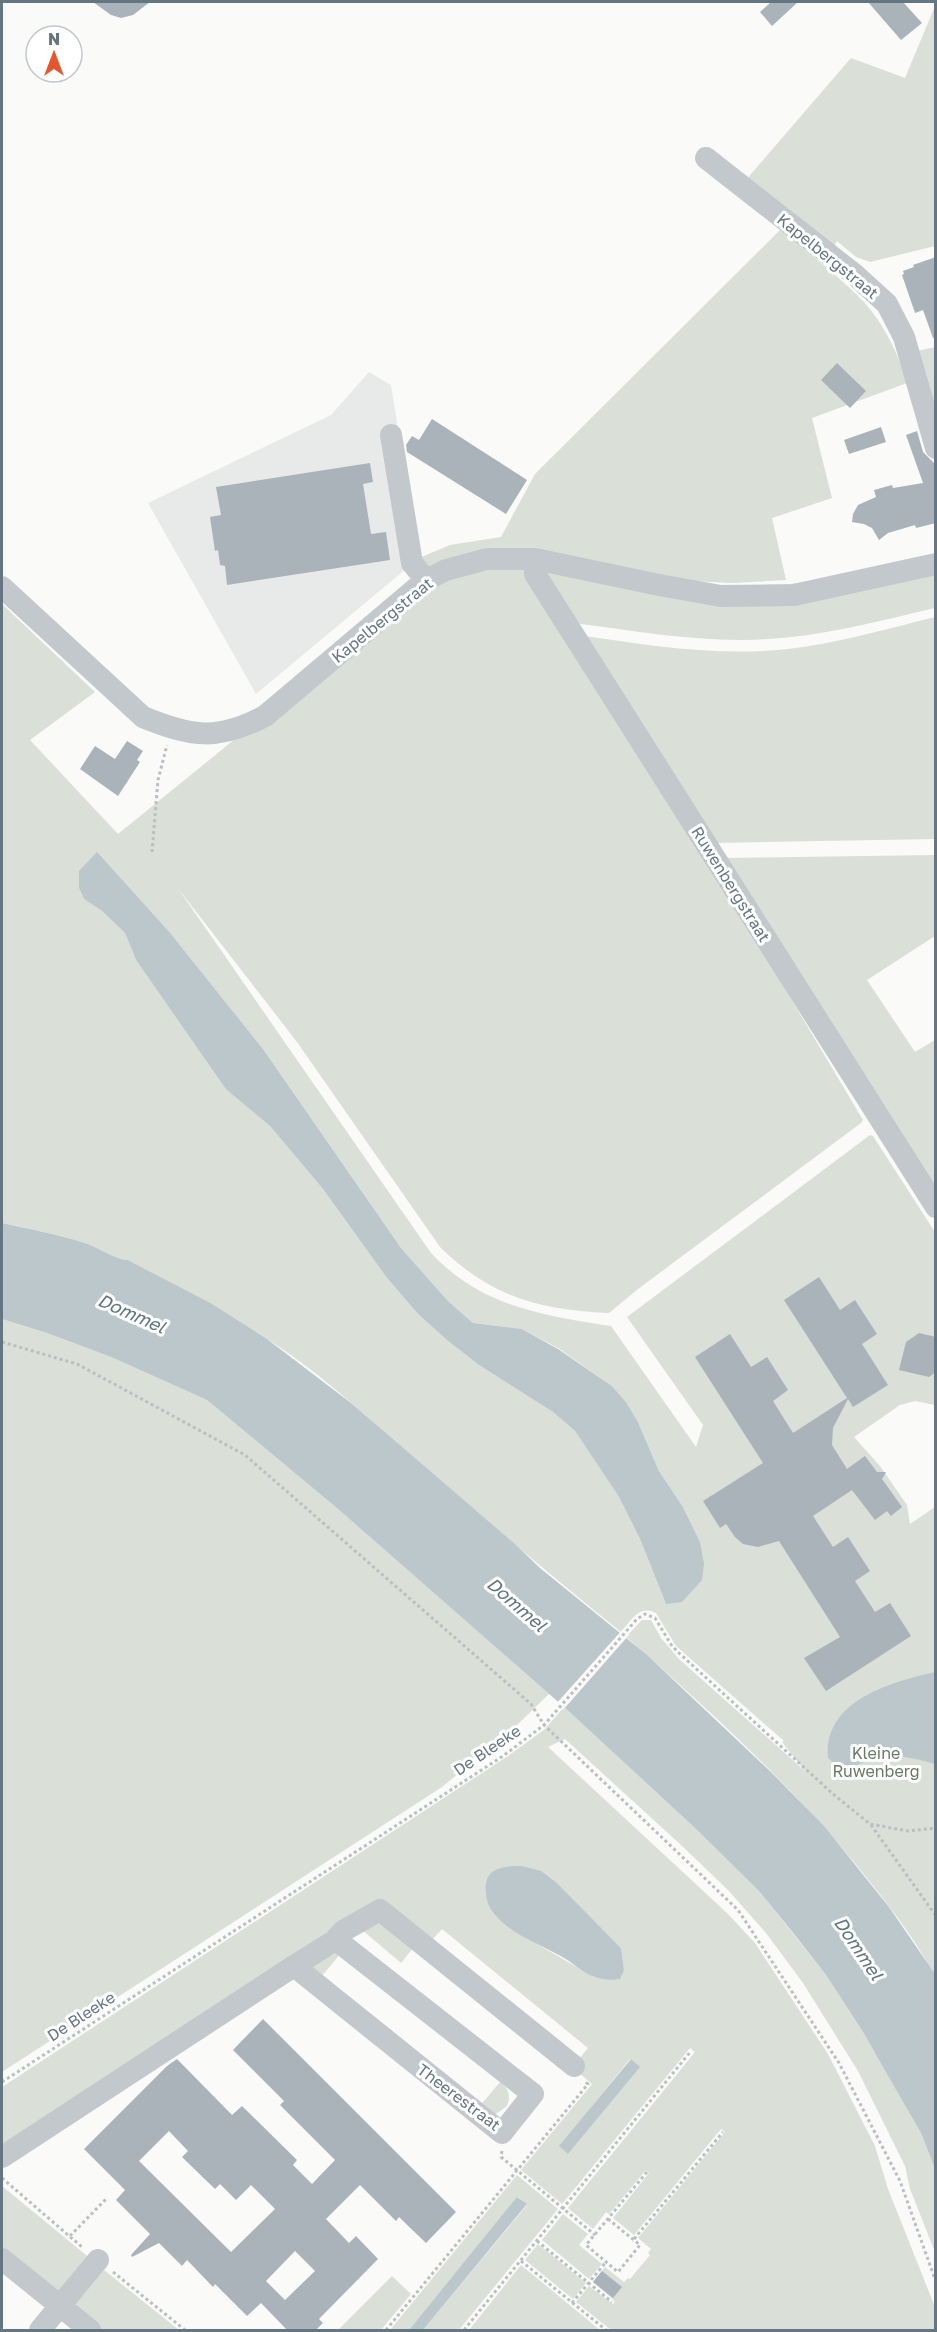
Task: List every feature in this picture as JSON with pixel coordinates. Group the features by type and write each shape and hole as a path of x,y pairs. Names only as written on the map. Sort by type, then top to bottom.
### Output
{"street":[{"name":"Kapelbergstraat","path":"706,159 854,274 887,304 904,338 936,448"},
{"path":"391,435 412,563 426,580"},
{"name":"Kapelbergstraat","path":"2,587 143,717 172,729 209,734 241,729 265,716 426,580 446,570 487,559 535,559 721,596 794,595 936,564"},
{"name":"Ruwenbergstraat","path":"535,559 535,574 936,1207"},
{"path":"2,2157 334,1941 344,1931 380,1910 574,2066"},
{"name":"Theerestraat","path":"294,1966 502,2133 533,2094 344,1946 334,1941"},
{"path":"2,2259 90,2331"},
{"path":"40,2331 98,2260"}],"path":[{"path":"152,852 158,780 172,729"},
{"path":"2,1342 77,1364 245,1455 531,1704 544,1725 738,1910 839,2063 900,2181 936,2282"},
{"name":"De Bleeke","path":"2,2082 503,1756 544,1725 637,1619 645,1614 655,1618 672,1646 679,1653 833,1794 870,1824 908,1832 936,1828"},
{"path":"870,1824 936,1916"},
{"path":"464,2331 691,2051"},
{"path":"386,2331 588,2084 576,2074 574,2066"},
{"path":"633,2239 723,2132"},
{"path":"502,2133 501,2157 595,2235"},
{"path":"608,2219 640,2245 618,2272 586,2245 647,2172"},
{"path":"70,2236 106,2199"},
{"path":"537,2240 612,2302"},
{"path":"521,2261 606,2331"},
{"path":"573,2303 606,2262"}],"shaded area":[{"path":"369,372 391,385 419,558 256,694 148,503 331,415"}],"green space":[{"path":"935,6 935,246 870,262 856,257 837,241 831,252 745,181 851,58 905,78"},
{"path":"781,229 864,302 890,340 907,383 812,418 832,498 772,518 786,580 732,583 652,579 559,558 434,572 419,558 450,545 501,537 535,474"},
{"path":"935,347 935,435 913,352"},
{"name":"Kleine Ruwenberg","path":"532,563 863,1120 861,1123 609,1313 561,1308 518,1298 478,1278 440,1247 297,1042 177,887 431,1253 471,1286 514,1306 561,1318 611,1326 696,1447 703,1425 627,1317 870,1135 873,1136 935,1232 935,1405 915,1401 900,1405 854,1437 880,1466 907,1505 910,1524 935,1507 935,1977 891,1908 817,1820 756,1756 626,1637 642,1620 651,1620 661,1638 679,1659 806,1772 782,1742 784,1741 676,1646 656,1613 640,1612 621,1632 496,1529 308,1367 233,1318 128,1260 75,1240 2,1223 2,604 95,692 30,740 118,834 240,735 445,577","holes":["79,871 171,934 263,1049 401,1248 448,1301 473,1323 522,1329 558,1348 612,1386 626,1402 638,1422 659,1471 683,1507 700,1542 666,1604 640,1539 619,1497 575,1431 553,1412 479,1365 418,1314 387,1278 323,1189 270,1126 226,1088 136,960 125,933 102,911 84,899 79,888"]},
{"path":"538,564 686,597 935,566 935,608 839,630 791,637 720,640 678,636 573,623"},
{"path":"935,617 935,839 713,843 578,635 683,649 762,651 825,643"},
{"path":"935,855 935,936 867,980 915,1052 935,1040 935,1194 720,858"},
{"path":"2,1319 111,1357 207,1400 338,1509 549,1694 515,1727 442,1787 2,2072"},
{"path":"564,1707 695,1828 759,1891 826,1975 863,2032 921,2133 935,2169 935,2252 910,2189 905,2166 858,2071 803,1983 766,1933 728,1890 565,1739 548,1747 727,1913 755,1943 828,2054 875,2146 888,2189 935,2307 935,2330 611,2330 576,2302 589,2286 613,2304 615,2301 593,2282 605,2267 624,2282 630,2279 650,2255 648,2253 651,2249 638,2238 725,2132 721,2129 634,2235 613,2218 649,2173 646,2170 609,2214 606,2212 593,2229 568,2208 695,2052 690,2048 562,2204 521,2170 592,2084 578,2072 579,2059 588,2048 442,1929 432,1940 380,1901 2,2148 2,2087 508,1756 545,1729","holes":["512,1866 522,1866 557,1883 621,1948 624,1970 594,1977 511,1929","630,2059 639,2067 568,2154 560,2146"]},
{"path":"377,1923 382,1924 414,1947 401,1963 361,1929"},
{"path":"342,1952 321,1977 308,1963"},
{"path":"500,2082 508,2092 507,2106 496,2114 479,2107"},
{"path":"517,2175 558,2209 459,2330 423,2330 527,2205 518,2197 409,2330 390,2330"},
{"path":"2,2186 92,2260 60,2299 2,2252"},
{"path":"563,2214 588,2234 579,2245 602,2264 589,2279 542,2240"},
{"path":"538,2244 586,2283 573,2299 525,2260"},
{"path":"521,2265 600,2330 469,2330"},
{"path":"104,2270 179,2330 98,2330 71,2309"},
{"path":"392,2276 411,2294 381,2330 338,2330"}],"water":[{"path":"97,852 171,934 263,1049 401,1248 448,1301 473,1323 522,1329 558,1349 612,1386 626,1402 638,1422 659,1471 683,1507 700,1542 704,1564 702,1580 682,1602 666,1604 640,1539 619,1497 575,1431 553,1412 479,1365 418,1314 387,1278 323,1189 270,1126 226,1089 136,960 125,933 102,911 84,899 79,888 79,871"},
{"name":"Dommel","path":"2,1223 75,1240 128,1260 212,1304 267,1339 351,1403 540,1568 647,1655 773,1774 824,1826 889,1907 935,1974 935,2169 921,2133 863,2032 826,1975 759,1891 695,1828 564,1707 338,1509 207,1400 111,1357 2,1319"},
{"path":"935,1672 935,1764 910,1758 888,1757 867,1761 844,1771 828,1758 829,1738 837,1722 848,1708 881,1688"},
{"path":"522,1866 541,1871 557,1883 621,1948 624,1970 620,1979 606,1979 589,1974 514,1931 496,1915 487,1898 487,1879 495,1870"},
{"path":"631,2059 640,2067 568,2154 559,2146"},
{"path":"517,2197 527,2204 423,2330 409,2330"}],"pier":[{"path":"623,1629 629,1635 563,1710 556,1704"}],"building":[{"path":"93,2 150,2 133,15 121,18 111,15"},
{"path":"771,2 798,2 772,26 760,12"},
{"path":"868,2 903,2 922,23 901,40"},
{"path":"936,257 936,338 933,338 923,310 915,313 902,275 903,271 914,267 913,265"},
{"path":"837,363 866,391 850,408 821,380"},
{"path":"432,419 527,480 506,514 407,452 406,445 412,436 419,440"},
{"path":"881,427 886,442 849,454 844,440"},
{"path":"917,431 923,452 936,465 936,523 916,528 915,525 888,533 879,540 872,528 852,522 853,514 858,505 876,497 874,490 892,485 893,488 923,483 906,435"},
{"path":"370,463 373,482 363,484 371,534 386,532 390,560 227,585 225,566 220,565 218,550 215,551 210,517 221,515 216,487"},
{"path":"127,741 143,751 137,760 140,762 118,796 80,769 95,746 115,759"},
{"path":"819,1277 840,1310 855,1300 877,1334 862,1344 888,1385 853,1407 848,1399 833,1428 832,1445 847,1469 865,1456 877,1472 886,1472 882,1479 902,1507 891,1516 887,1511 875,1520 852,1490 813,1516 833,1547 848,1537 870,1571 855,1581 875,1612 890,1603 911,1636 826,1691 804,1658 840,1637 779,1541 758,1547 743,1544 726,1524 720,1528 703,1501 763,1463 695,1357 730,1334 751,1367 767,1357 788,1390 773,1401 793,1433 847,1398 784,1300"},
{"path":"919,1333 936,1337 936,1372 929,1377 899,1370 906,1342"},
{"path":"263,2019 456,2212 426,2243 399,2217 396,2221 360,2185 326,2219 349,2243 356,2236 378,2259 319,2319 323,2323 315,2331 288,2331 261,2303 247,2316 215,2284 213,2287 187,2260 182,2266 159,2243 132,2257 131,2255 150,2234 116,2200 125,2190 84,2149 167,2066 177,2059 232,2115 242,2106 297,2160 293,2165 312,2184 335,2160 280,2105 284,2101 233,2050","holes":["169,2131 188,2151 182,2157 215,2189 220,2184 236,2200 251,2185 275,2209 231,2252 139,2161","295,2251 315,2271 285,2300 266,2281"]},
{"path":"602,2271 622,2287 613,2298 593,2282"}]}
